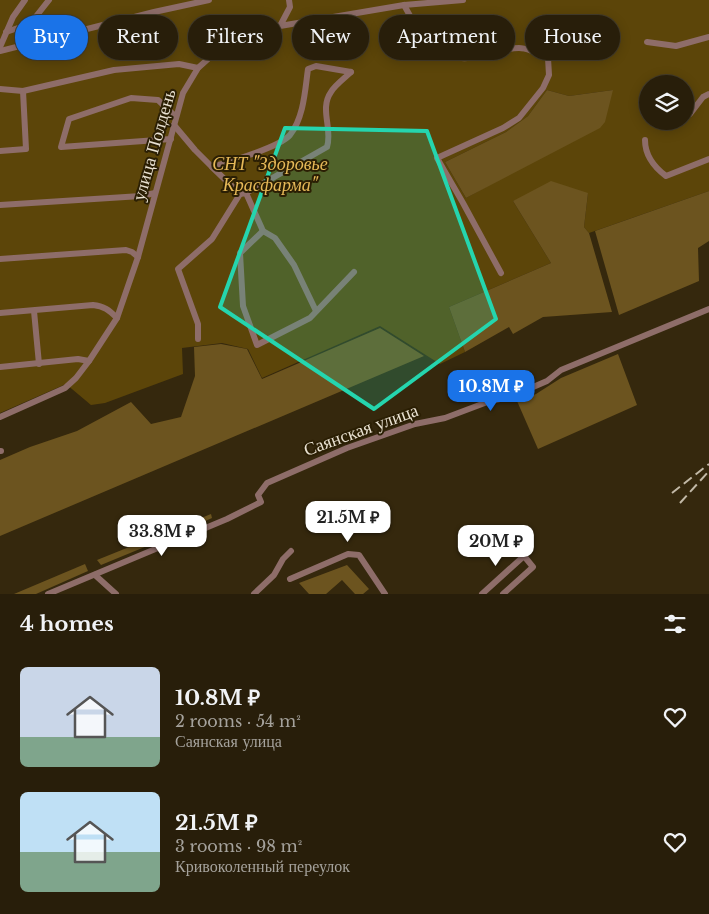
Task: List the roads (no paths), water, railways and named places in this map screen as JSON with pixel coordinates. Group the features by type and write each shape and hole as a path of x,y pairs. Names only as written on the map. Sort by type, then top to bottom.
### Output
{"street":[{"path":"0,49 6,32 24,0"},
{"path":"6,32 30,24 49,0"},
{"path":"0,49 210,0"},
{"path":"282,22 290,7 289,0"},
{"name":"улица Полдень","path":"282,26 404,6 463,0"},
{"path":"404,6 414,23 446,48 447,53 455,59 472,58 497,50 521,48 548,58 550,76 519,118 503,128 437,158 464,203 501,273"},
{"path":"647,42 676,46 709,37"},
{"name":"улица Полдень","path":"0,417 65,388 90,361 116,318 138,257 183,94 198,68 208,60"},
{"path":"0,89 23,91 114,70 179,64 198,68"},
{"path":"198,339 198,324 178,269 212,239 243,193 327,147 330,140 325,110 330,92 351,72 316,66 308,69 298,120 289,136 263,150 212,167"},
{"path":"0,151 26,149 23,91"},
{"path":"694,108 703,96 709,94"},
{"path":"171,139 61,147 69,119 131,98 158,100 176,117"},
{"path":"174,125 194,150 243,193 263,231 275,238 294,265 316,311"},
{"path":"645,140 645,148 655,168 666,176 709,160"},
{"path":"0,205 141,196 155,193"},
{"path":"263,231 240,253 243,306 258,345 310,318 354,272"},
{"path":"0,259 126,250 138,257"},
{"path":"0,313 93,305 108,309 116,318"},
{"name":"Саянская улица","path":"96,575 227,519 261,502 258,495 267,483 347,448 415,424 445,418 490,400 510,397 547,381 561,370 709,309"},
{"path":"34,311 39,364"},
{"path":"0,367 78,360 90,361"},
{"path":"254,594 259,587 274,575 283,559 291,551"},
{"path":"290,579 348,554 359,555 386,594"},
{"path":"482,594 524,556 533,567 503,594"},
{"path":"48,594 73,582 96,575 116,594"}],"railway":[{"path":"672,493 709,464"},
{"path":"680,503 709,471"}],"park label":[{"name":"СНТ \"Здоровье Красфарма\"","path":"270,174"}]}
